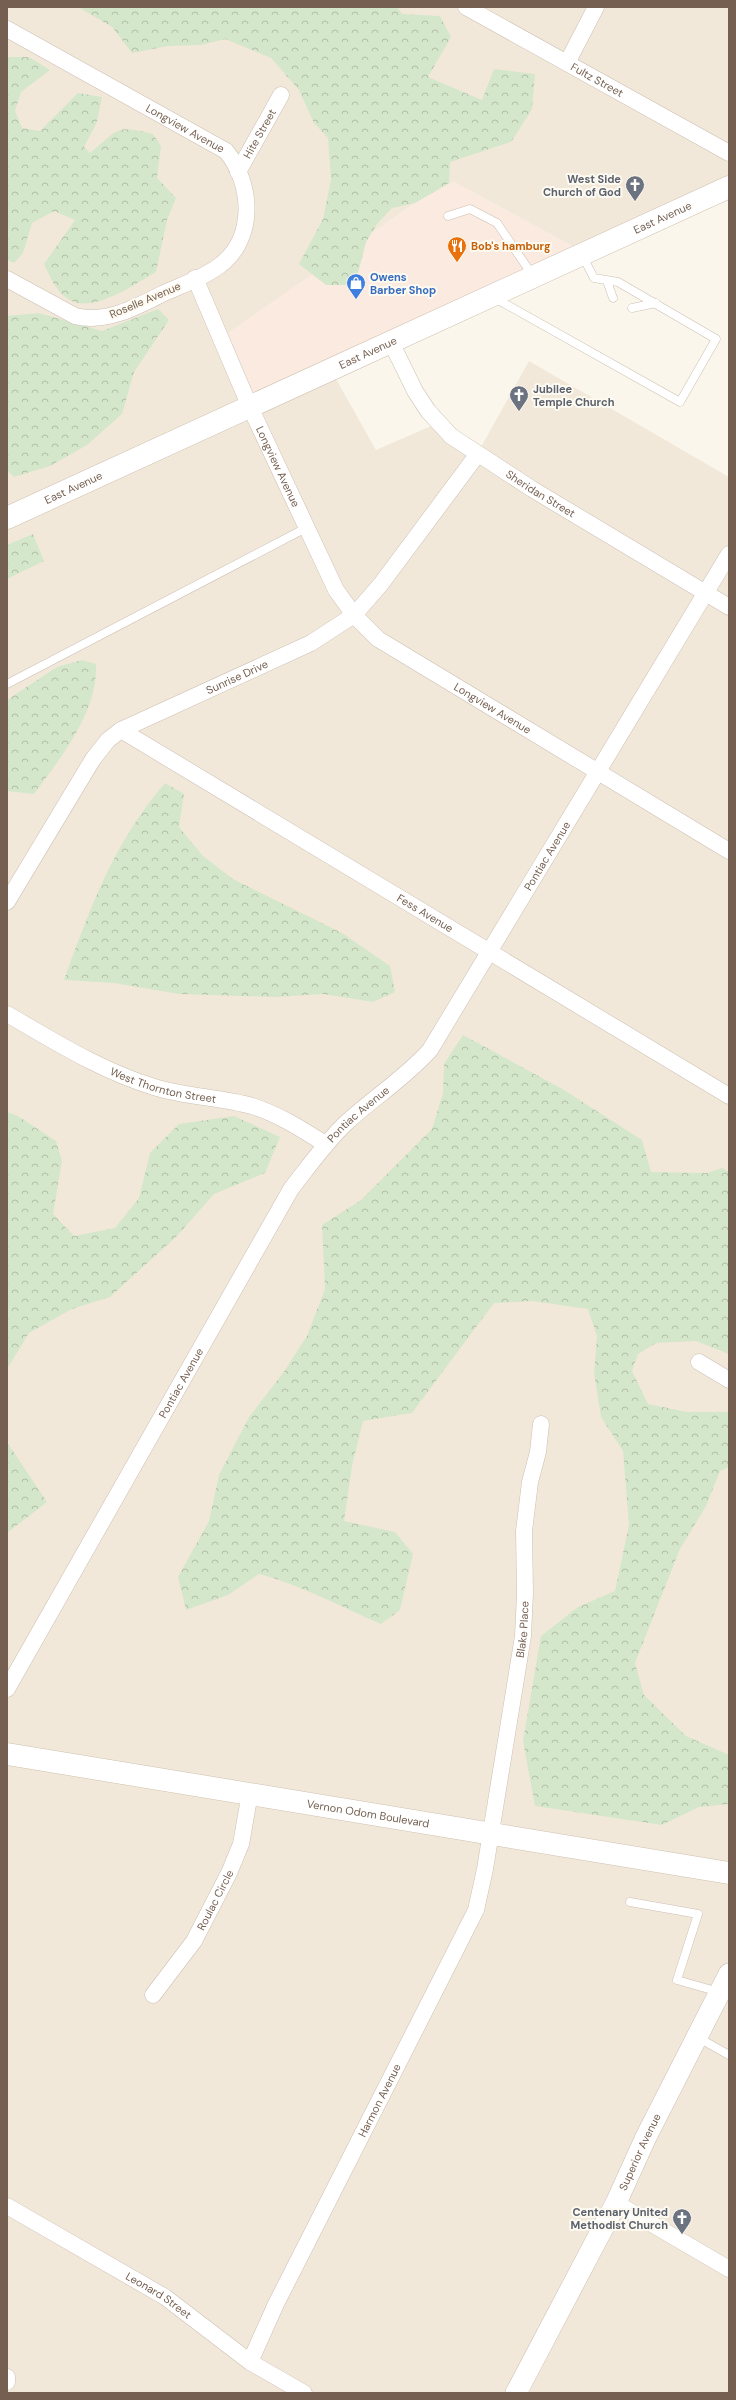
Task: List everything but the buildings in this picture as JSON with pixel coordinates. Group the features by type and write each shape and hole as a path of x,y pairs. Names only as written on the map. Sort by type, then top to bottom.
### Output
{"main road":[{"name":"East Avenue","path":"7,518 729,187"},
{"name":"Vernon Odom Boulevard","path":"7,1754 729,1873"}],"street":[{"name":"Fultz Street","path":"466,7 729,153"},
{"path":"567,63 596,7"},
{"name":"Longview Avenue","path":"7,29 226,152 238,172 243,181 247,198 244,229 235,248 227,259 218,266 195,278 250,407 284,476 306,528 336,590 354,615 378,639 729,851"},
{"name":"Hite Street","path":"238,172 281,95"},
{"name":"Roselle Avenue","path":"7,279 75,316 101,318 157,297 195,278"},
{"name":"Sheridan Street","path":"391,342 414,390 428,411 451,436 477,455 729,607"},
{"name":"Sunrise Drive","path":"7,902 93,759 108,740 122,730 311,643 354,615 381,584 477,455"},
{"name":"Pontiac Avenue","path":"7,1689 246,1264 291,1189 325,1144 377,1097 415,1067 430,1050 729,554"},
{"name":"Fess Avenue","path":"122,730 729,1096"},
{"name":"West Thornton Street","path":"7,1014 79,1055 120,1076 155,1088 253,1106 299,1128 325,1144"},
{"path":"699,1362 729,1380"},
{"name":"Blake Place","path":"490,1833 523,1636 526,1593 524,1531 530,1482 538,1452 541,1424"},
{"name":"Roulac Circle","path":"153,1994 194,1941 229,1873 241,1844 250,1794"},
{"name":"Harmon Avenue","path":"250,2362 276,2304 476,1910 484,1877 490,1833"},
{"name":"Superior Avenue","path":"516,2393 616,2203 646,2137 729,1974"},
{"path":"616,2203 729,2269"},
{"name":"Leonard Street","path":"7,2206 165,2297 250,2362 304,2393"}],"lane":[{"path":"448,216 470,209 498,223 533,277"},
{"path":"491,296 680,402 716,339 618,282 607,282 594,278 582,255"},
{"path":"607,282 614,298"},
{"path":"632,308 656,303"},
{"path":"7,684 306,528"},
{"path":"630,1902 698,1914 677,1980 720,1993"},
{"path":"697,2038 729,2055"}],"shaded area":[{"path":"7,7 729,7 729,187 585,253 454,182 415,203 219,340 331,370 376,450 438,423 477,454 529,361 729,477 729,2393 7,2393"},
{"path":"454,182 585,253 250,407 219,339 415,203"}],"green space":[{"path":"78,7 397,7 402,14 440,16 451,37 428,77 482,100 494,69 535,74 532,109 511,142 450,162 449,183 415,203 392,208 377,224 366,242 355,285 326,285 299,264 323,219 331,180 328,138 314,123 299,90 271,58 225,39 201,45 168,46 132,53 112,27"},
{"path":"7,57 29,57 50,70 21,92 15,111 22,128 40,131 78,93 102,97 97,122 84,147 90,153 112,134 118,131 131,130 153,134 161,146 157,178 176,198 167,220 156,272 125,290 101,301 78,303 68,299 57,288 44,264 75,220 54,211 32,223 23,253 14,263 7,260"},
{"path":"158,309 169,320 134,372 122,414 87,445 50,466 14,477 7,470 7,316 39,313 102,331"},
{"path":"33,534 44,561 7,579 7,545"},
{"path":"82,660 96,664 95,682 91,700 76,734 34,794 7,791 7,700 57,667"},
{"path":"165,783 184,794 179,827 203,856 233,879 342,933 390,966 395,992 373,1002 323,994 275,997 179,994 114,983 64,980 94,902 117,852 147,805"},
{"path":"463,1035 564,1090 642,1140 651,1172 707,1173 722,1168 729,1172 729,1354 696,1341 656,1343 638,1354 632,1371 648,1404 687,1412 729,1412 729,1467 720,1471 706,1506 680,1549 635,1663 644,1695 686,1736 729,1755 729,1804 699,1807 662,1825 535,1806 523,1741 541,1636 578,1607 615,1591 629,1525 623,1451 601,1417 594,1373 597,1336 588,1309 532,1301 494,1303 412,1413 363,1421 352,1466 344,1521 395,1532 413,1554 400,1610 381,1624 306,1590 259,1574 228,1595 186,1610 178,1577 209,1521 219,1475 249,1417 283,1373 307,1336 325,1289 322,1225 361,1200 432,1129 443,1093 444,1064"},
{"path":"7,1112 18,1116 56,1141 62,1161 53,1214 74,1236 115,1228 139,1198 150,1153 179,1124 234,1116 280,1137 265,1173 214,1194 176,1237 110,1297 72,1309 29,1333 7,1369"},
{"path":"7,1442 47,1502 7,1533"}],"place":[{"name":"West Side Church of God","path":"635,202"},
{"name":"Bob's hamburg","path":"457,263"},
{"name":"Owens Barber Shop","path":"356,300"},
{"name":"Jubilee Temple Church","path":"519,412"},
{"name":"Centenary United Methodist Church","path":"682,2235"}]}
